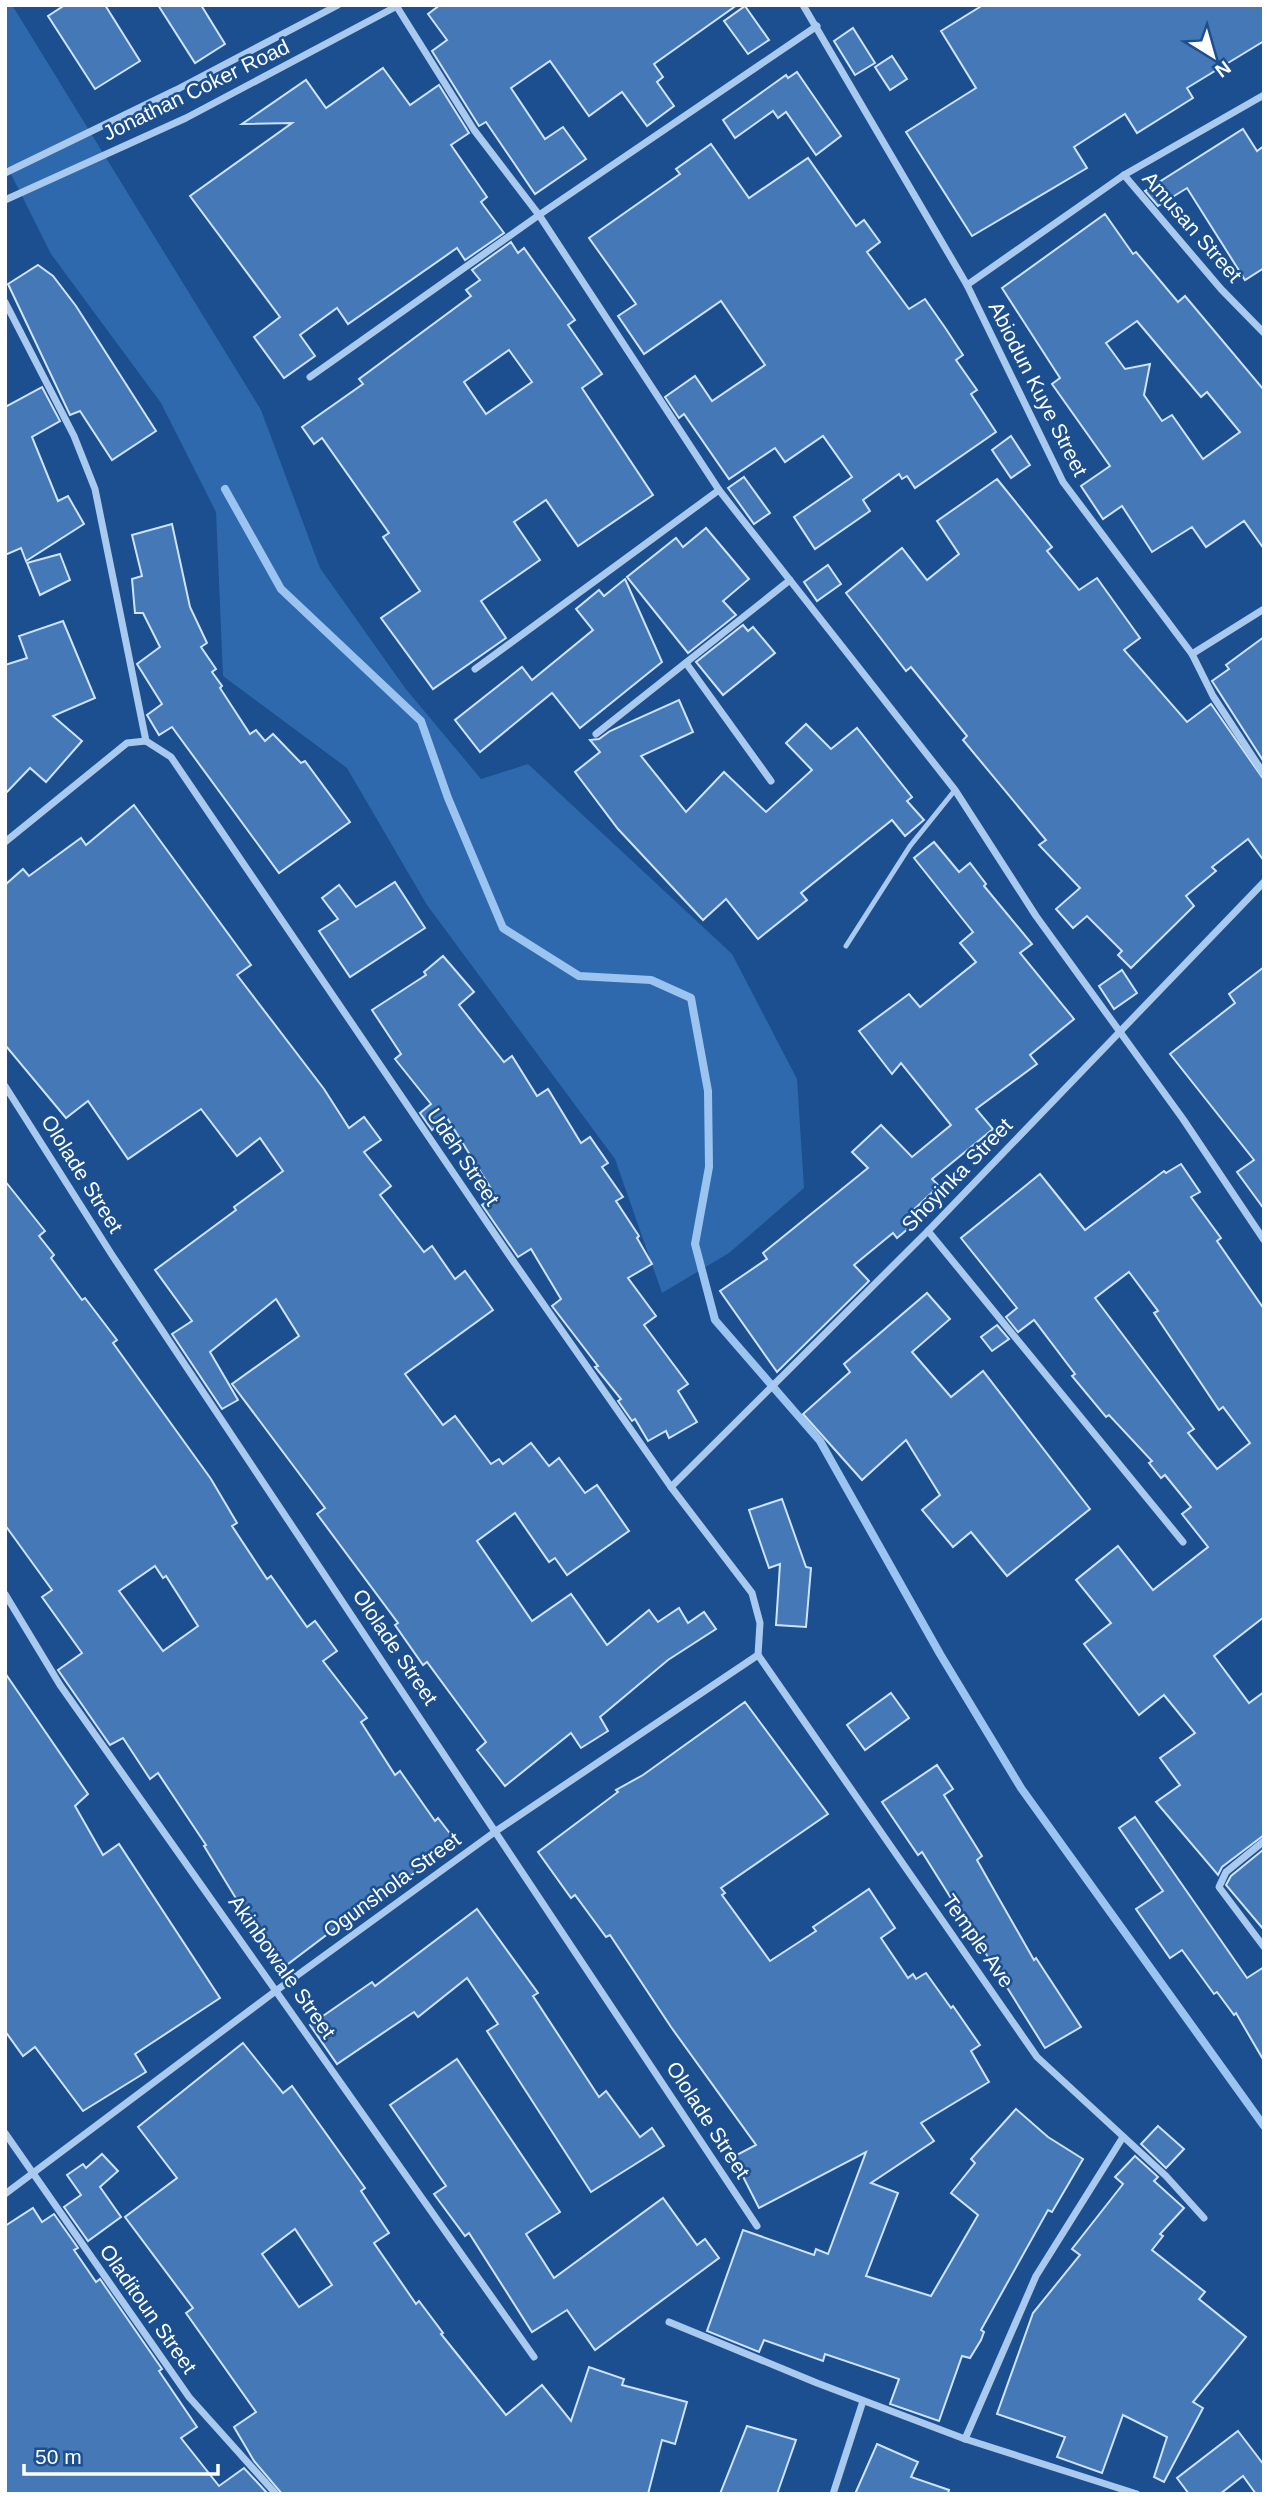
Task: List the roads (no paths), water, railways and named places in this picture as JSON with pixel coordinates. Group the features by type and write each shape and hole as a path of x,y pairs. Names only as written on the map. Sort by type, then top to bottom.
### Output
{"street":[{"name":"Jonathan Coker Road","path":"5,173 176,90 338,5"},
{"name":"Abiodun Kuye Street","path":"803,5 967,285 1063,482 1192,654 1213,696 1264,774"},
{"name":"Jonathan Coker Road","path":"5,200 186,118 398,6"},
{"path":"398,6 474,130 539,215 719,490 955,790 1036,916 1119,1030 1264,1240"},
{"path":"310,377 539,215 817,26"},
{"path":"967,285 1124,175 1264,95"},
{"name":"Amusan Street","path":"1124,175 1222,289 1264,333"},
{"path":"5,302 74,436 95,489 146,741 127,743 5,842"},
{"path":"475,669 719,490"},
{"path":"596,734 790,580"},
{"path":"1192,654 1264,609"},
{"path":"686,663 771,781"},
{"name":"Udeh Street","path":"146,741 171,757 509,1255 671,1487 752,1593 760,1623 758,1655"},
{"name":"Shoyinka Street","path":"671,1487 764,1398 929,1231 1119,1030 1264,882"},
{"name":"Ololade Street","path":"5,1086 112,1255 757,2226"},
{"path":"929,1231 1183,1542"},
{"name":"Akinbowale Street","path":"5,1594 60,1685 534,2357"},
{"name":"Ogunshola Street","path":"5,2194 33,2176 277,1990 496,1831 758,1655"},
{"name":"Temple Ave","path":"758,1655 1037,2057 1166,2176 1204,2218"},
{"path":"1264,1841 1226,1872 1219,1887 1264,1947"},
{"name":"Oladitoun Street","path":"5,2133 189,2397 276,2494"},
{"path":"965,2439 1036,2276 1123,2137"},
{"path":"669,2322 863,2401 965,2439 1137,2494"},
{"path":"833,2494 863,2401"}],"lane":[{"path":"846,946 910,846 955,790"}],"waterway":[{"path":"225,489 281,589 421,721 448,798 503,928 579,976 651,980 691,998 708,1091 709,1167 695,1244 715,1320 820,1441 940,1654 1021,1788 1264,2126"}]}
